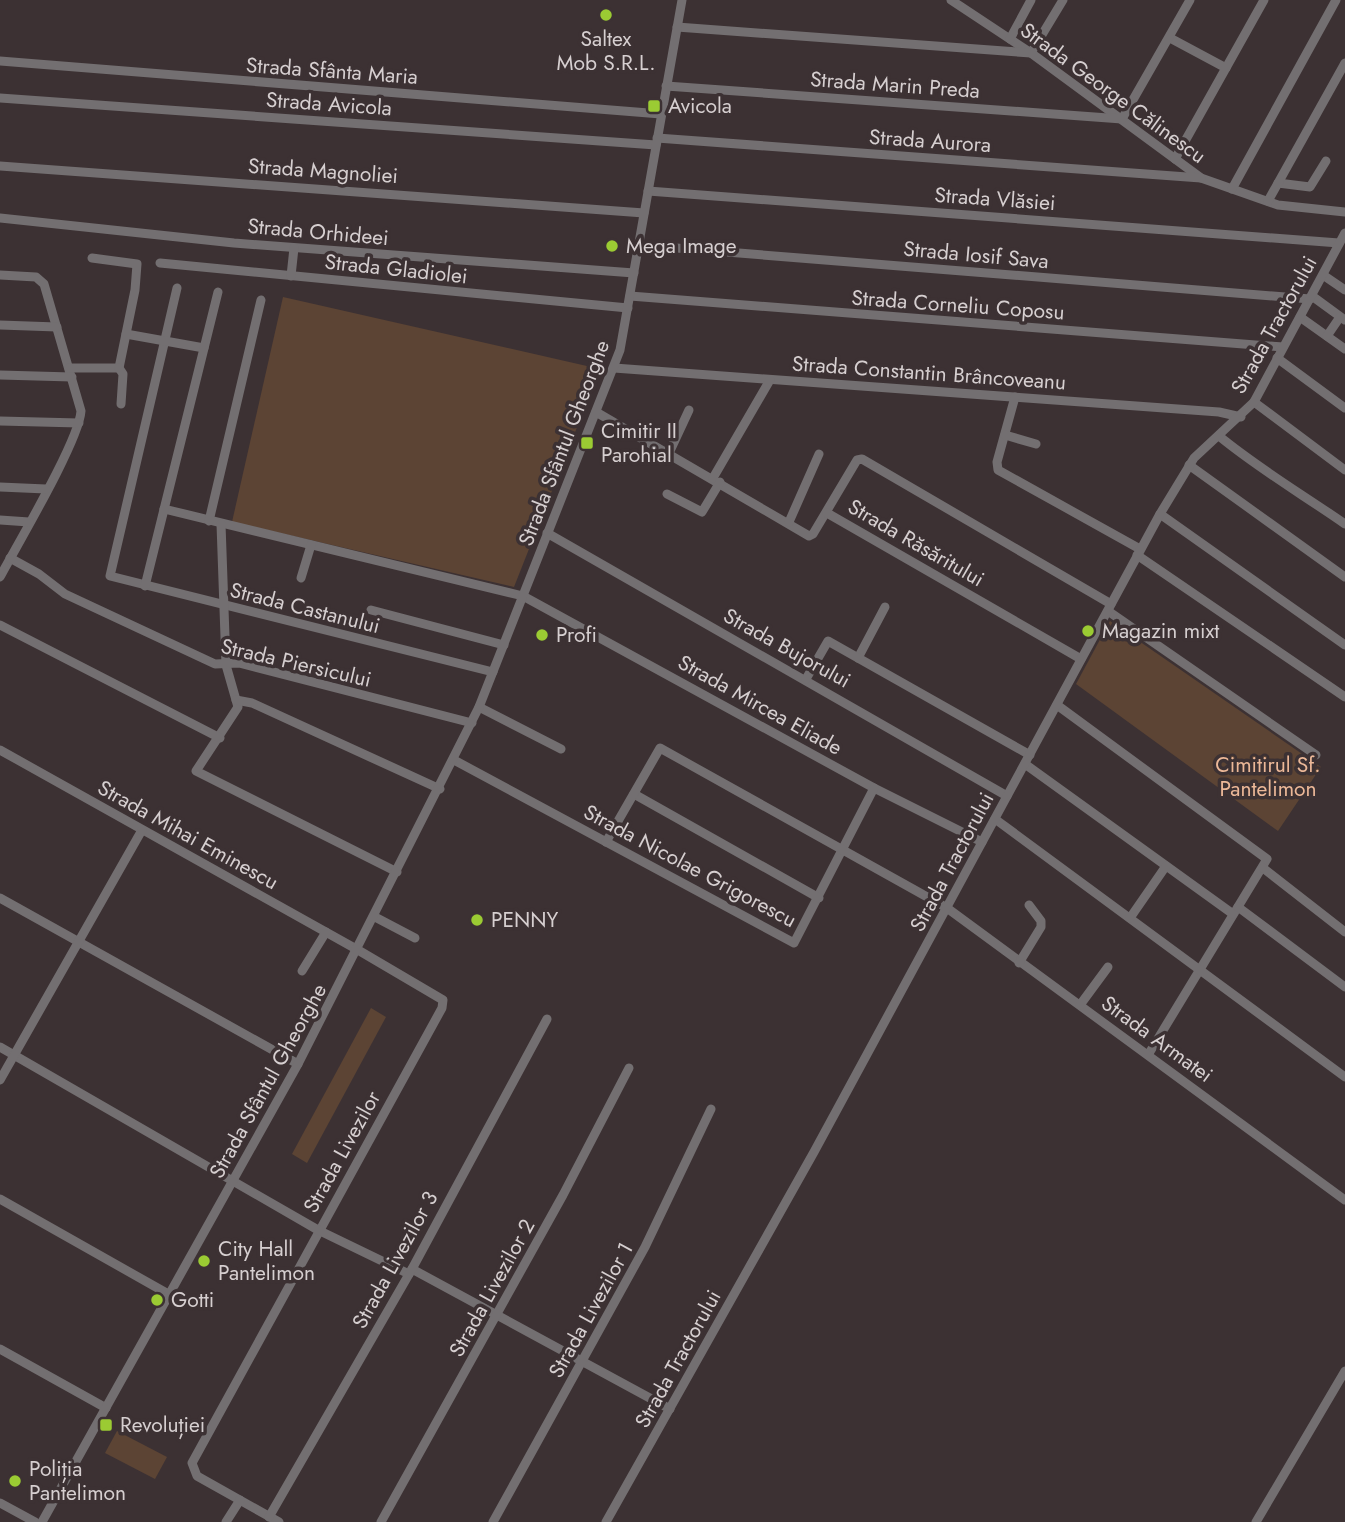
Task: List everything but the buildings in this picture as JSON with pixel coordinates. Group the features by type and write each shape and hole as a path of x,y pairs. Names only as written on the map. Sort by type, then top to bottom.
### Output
{"street":[{"name":"Strada Sfântul Gheorghe","path":"42,1522 298,1064 472,723 614,368 628,308 682,0"},
{"path":"1010,39 1031,0"},
{"path":"677,27 1031,53 1063,0"},
{"path":"1122,119 1190,0"},
{"path":"1175,159 1264,0"},
{"path":"1232,189 1336,0"},
{"name":"Strada George Călinescu","path":"956,1 1201,178 1268,201 1345,212"},
{"path":"1170,38 1226,68"},
{"name":"Strada Sfânta Maria","path":"0,61 661,114"},
{"path":"1268,201 1345,62"},
{"name":"Strada Marin Preda","path":"666,86 1122,119"},
{"name":"Strada Avicola","path":"0,97 656,142"},
{"name":"Strada Aurora","path":"656,142 1201,178"},
{"path":"1278,183 1310,187 1326,161"},
{"name":"Strada Magnoliei","path":"0,166 644,213"},
{"name":"Strada Vlăsiei","path":"648,191 1339,243"},
{"name":"Strada Orhideei","path":"0,219 294,248 634,273"},
{"name":"Strada Tractorului","path":"606,1522 947,908 1160,514 1189,465 1254,402 1345,233"},
{"name":"Strada Iosif Sava","path":"639,245 1311,298"},
{"path":"291,276 294,248"},
{"path":"92,258 137,264 119,368 123,374 121,404"},
{"name":"Strada Gladiolei","path":"160,263 628,308"},
{"path":"0,275 41,279 81,407 79,423 1,572"},
{"path":"1323,275 1345,290"},
{"path":"164,341 177,288"},
{"path":"145,586 218,292"},
{"name":"Strada Corneliu Coposu","path":"630,296 1283,347"},
{"path":"1311,298 1343,318 1327,336"},
{"path":"209,520 261,300"},
{"path":"1300,317 1345,349"},
{"path":"0,325 57,327"},
{"path":"126,334 204,348"},
{"name":"Strada Castanului","path":"164,341 110,576 493,672"},
{"path":"1278,358 1345,408"},
{"path":"0,375 119,368"},
{"name":"Strada Constantin Brâncoveanu","path":"614,368 1219,412 1241,417"},
{"path":"667,494 702,512 770,380"},
{"path":"1015,397 997,462 1001,472 1139,552 1345,697"},
{"path":"1254,402 1345,470"},
{"path":"668,453 689,410"},
{"name":"Strada Răsăritului","path":"596,412 811,536 827,513 1082,659"},
{"path":"0,421 79,423"},
{"path":"1004,435 1036,444"},
{"path":"1219,436 1267,475 1282,480 1345,524"},
{"path":"789,523 819,454"},
{"path":"827,513 859,459 957,512 1109,607 1316,755"},
{"path":"1189,465 1345,577"},
{"path":"0,487 46,489"},
{"name":"Strada Mircea Eliade","path":"164,509 523,596 874,788 982,842"},
{"path":"1160,514 1345,645"},
{"path":"0,520 29,522"},
{"path":"221,523 226,665 236,700 236,712 195,771 397,872"},
{"name":"Strada Bujorului","path":"547,533 1007,796"},
{"path":"301,578 311,545"},
{"name":"Strada Piersicului","path":"10,558 39,574 65,594 92,608 215,664 239,663 472,723"},
{"path":"858,658 885,607"},
{"path":"371,610 504,645"},
{"path":"0,625 220,738"},
{"path":"806,679 826,641 858,658 1028,759 1166,866 1236,910 1345,987"},
{"path":"236,700 248,701 440,789"},
{"path":"1057,705 1265,864 1345,933"},
{"path":"478,708 561,749"},
{"name":"Strada Armatei","path":"634,794 660,748 947,908 1018,963 1080,1005 1345,1200"},
{"name":"Strada Mihai Eminescu","path":"0,750 358,950"},
{"name":"Strada Nicolae Grigorescu","path":"454,760 794,943 844,851 874,788"},
{"path":"606,842 634,794 819,898"},
{"path":"995,819 1345,1077"},
{"path":"0,1080 142,830"},
{"path":"1148,1055 1265,864"},
{"path":"1130,918 1166,866"},
{"path":"0,898 298,1064"},
{"path":"1018,963 1041,927 1041,921 1029,905"},
{"path":"375,917 415,938"},
{"path":"302,971 326,932"},
{"name":"Strada Livezilor","path":"279,1522 197,1476 192,1463 443,1004 438,995 358,950"},
{"path":"1080,1005 1108,967"},
{"name":"Strada Livezilor 3","path":"269,1517 410,1271 547,1019"},
{"path":"0,1047 318,1230 410,1271 498,1315 670,1409"},
{"name":"Strada Livezilor 2","path":"381,1522 498,1315 629,1068"},
{"name":"Strada Livezilor 1","path":"493,1522 650,1237 710,1109"},
{"path":"0,1199 170,1295"},
{"path":"0,1349 106,1408"},
{"path":"1256,1522 1345,1371"},
{"path":"226,1522 240,1500"},
{"path":"0,1503 35,1522"}],"green space":[{"path":"283,297 600,369 514,587 232,522"},
{"name":"Cimitirul Sf. Pantelimon","path":"1110,621 1321,767 1278,831 1076,684"},
{"path":"371,1008 386,1017 307,1163 292,1154"},
{"path":"117,1431 167,1457 155,1479 105,1453"}],"place":[{"name":"Saltex Mob S.R.L.","path":"606,15"},
{"name":"Avicola","path":"654,106"},
{"name":"Mega Image","path":"612,246"},
{"name":"Cimitir II Parohial","path":"587,443"},
{"name":"Magazin mixt","path":"1088,631"},
{"name":"Profi","path":"542,635"},
{"name":"PENNY","path":"477,920"},
{"name":"City Hall Pantelimon","path":"204,1261"},
{"name":"Gotti","path":"157,1300"},
{"name":"Revoluției","path":"106,1425"},
{"name":"Poliția Pantelimon","path":"15,1481"}]}
